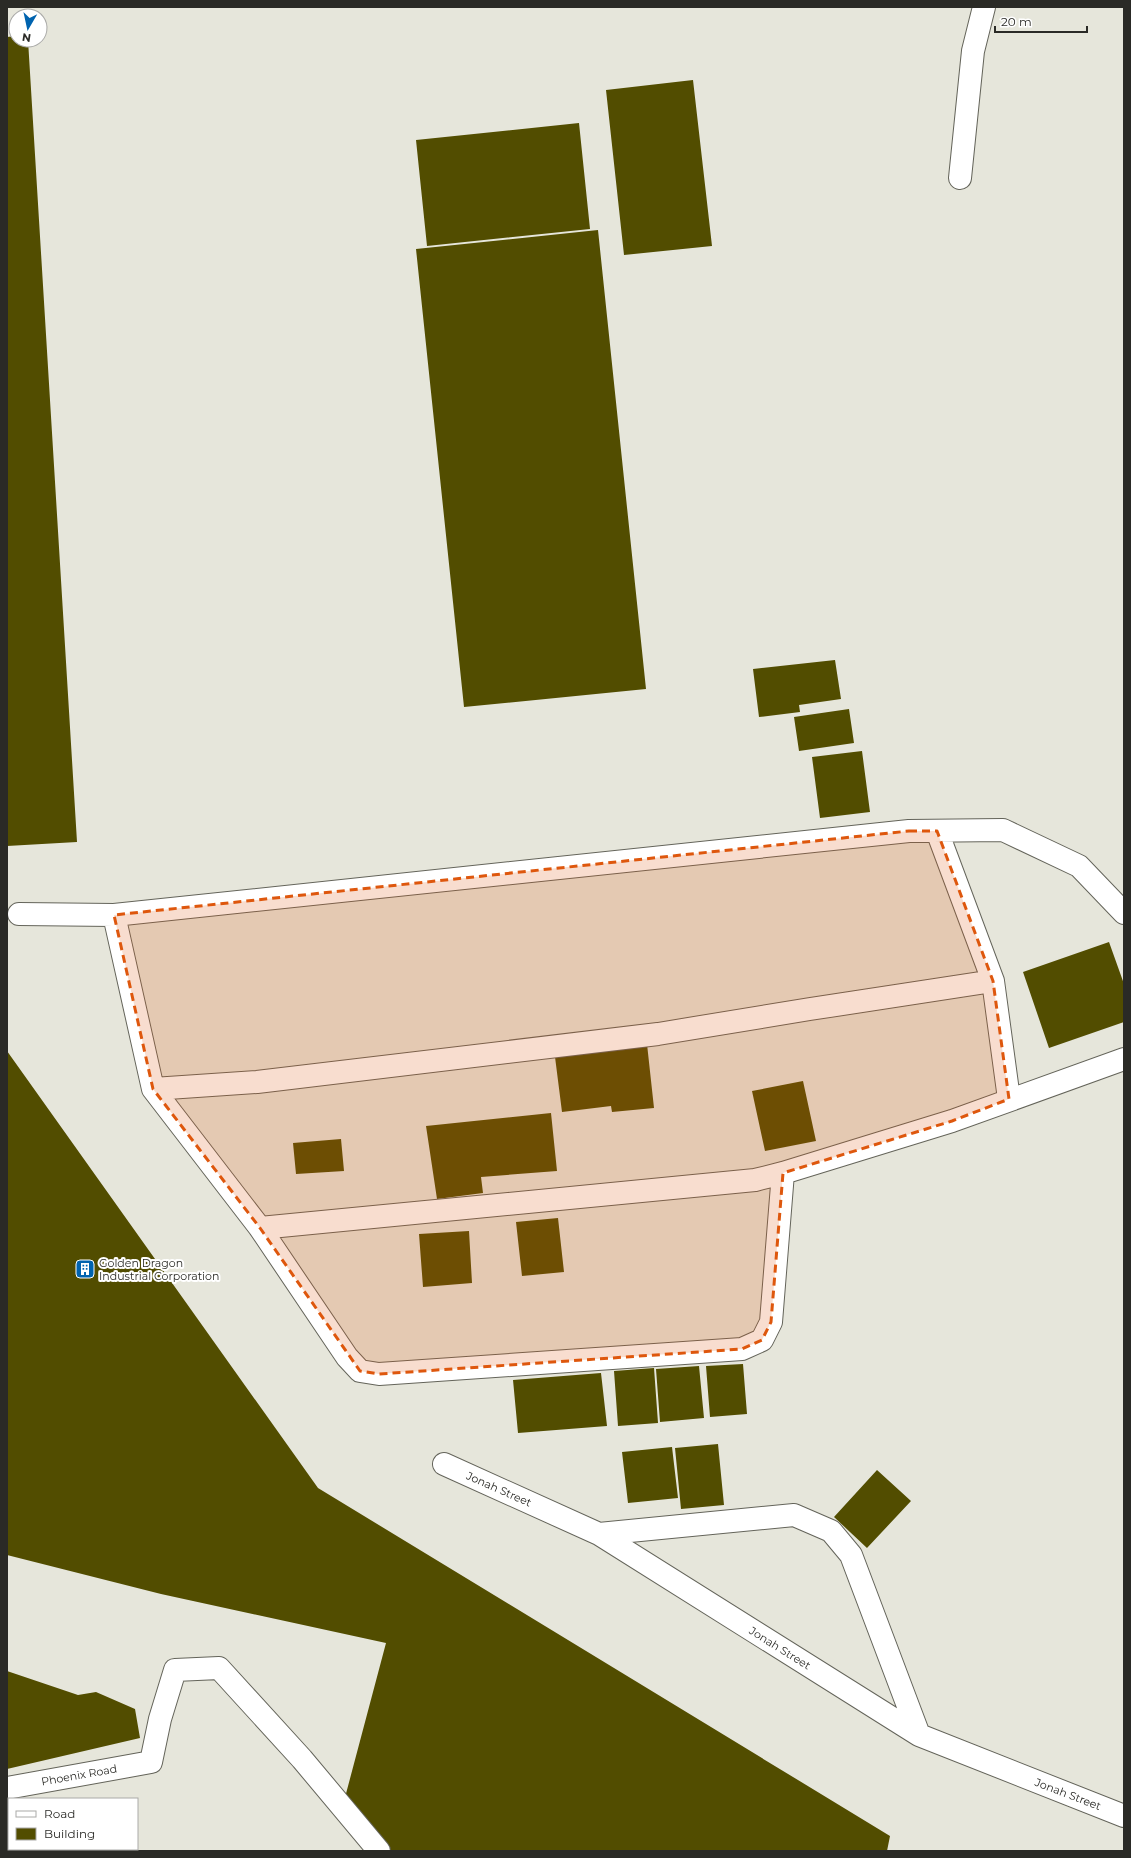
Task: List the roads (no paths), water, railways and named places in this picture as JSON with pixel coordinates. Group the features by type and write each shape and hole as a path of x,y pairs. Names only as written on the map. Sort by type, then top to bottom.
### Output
{"street":[{"path":"960,178 973,51 984,7"},
{"path":"19,914 114,915 909,831 1003,830 1080,866 1124,913"},
{"path":"937,831 993,981 1009,1099"},
{"path":"114,915 153,1089 260,1228 347,1356 360,1371 379,1374 742,1349 762,1340 771,1322 783,1173"},
{"path":"153,1089 257,1082 658,1034 993,981"},
{"path":"260,1228 755,1180 783,1173 952,1121 1009,1099 1124,1059"},
{"name":"Jonah Street","path":"444,1464 599,1534 919,1735 1124,1816"},
{"path":"599,1534 794,1515 830,1531 851,1555 919,1735"},
{"name":"Phoenix Road","path":"7,1788 151,1762 160,1719 175,1670 219,1668 302,1759 379,1851"}],"place":[{"name":"Golden Dragon Industrial Corporation","path":"85,1269"}]}
